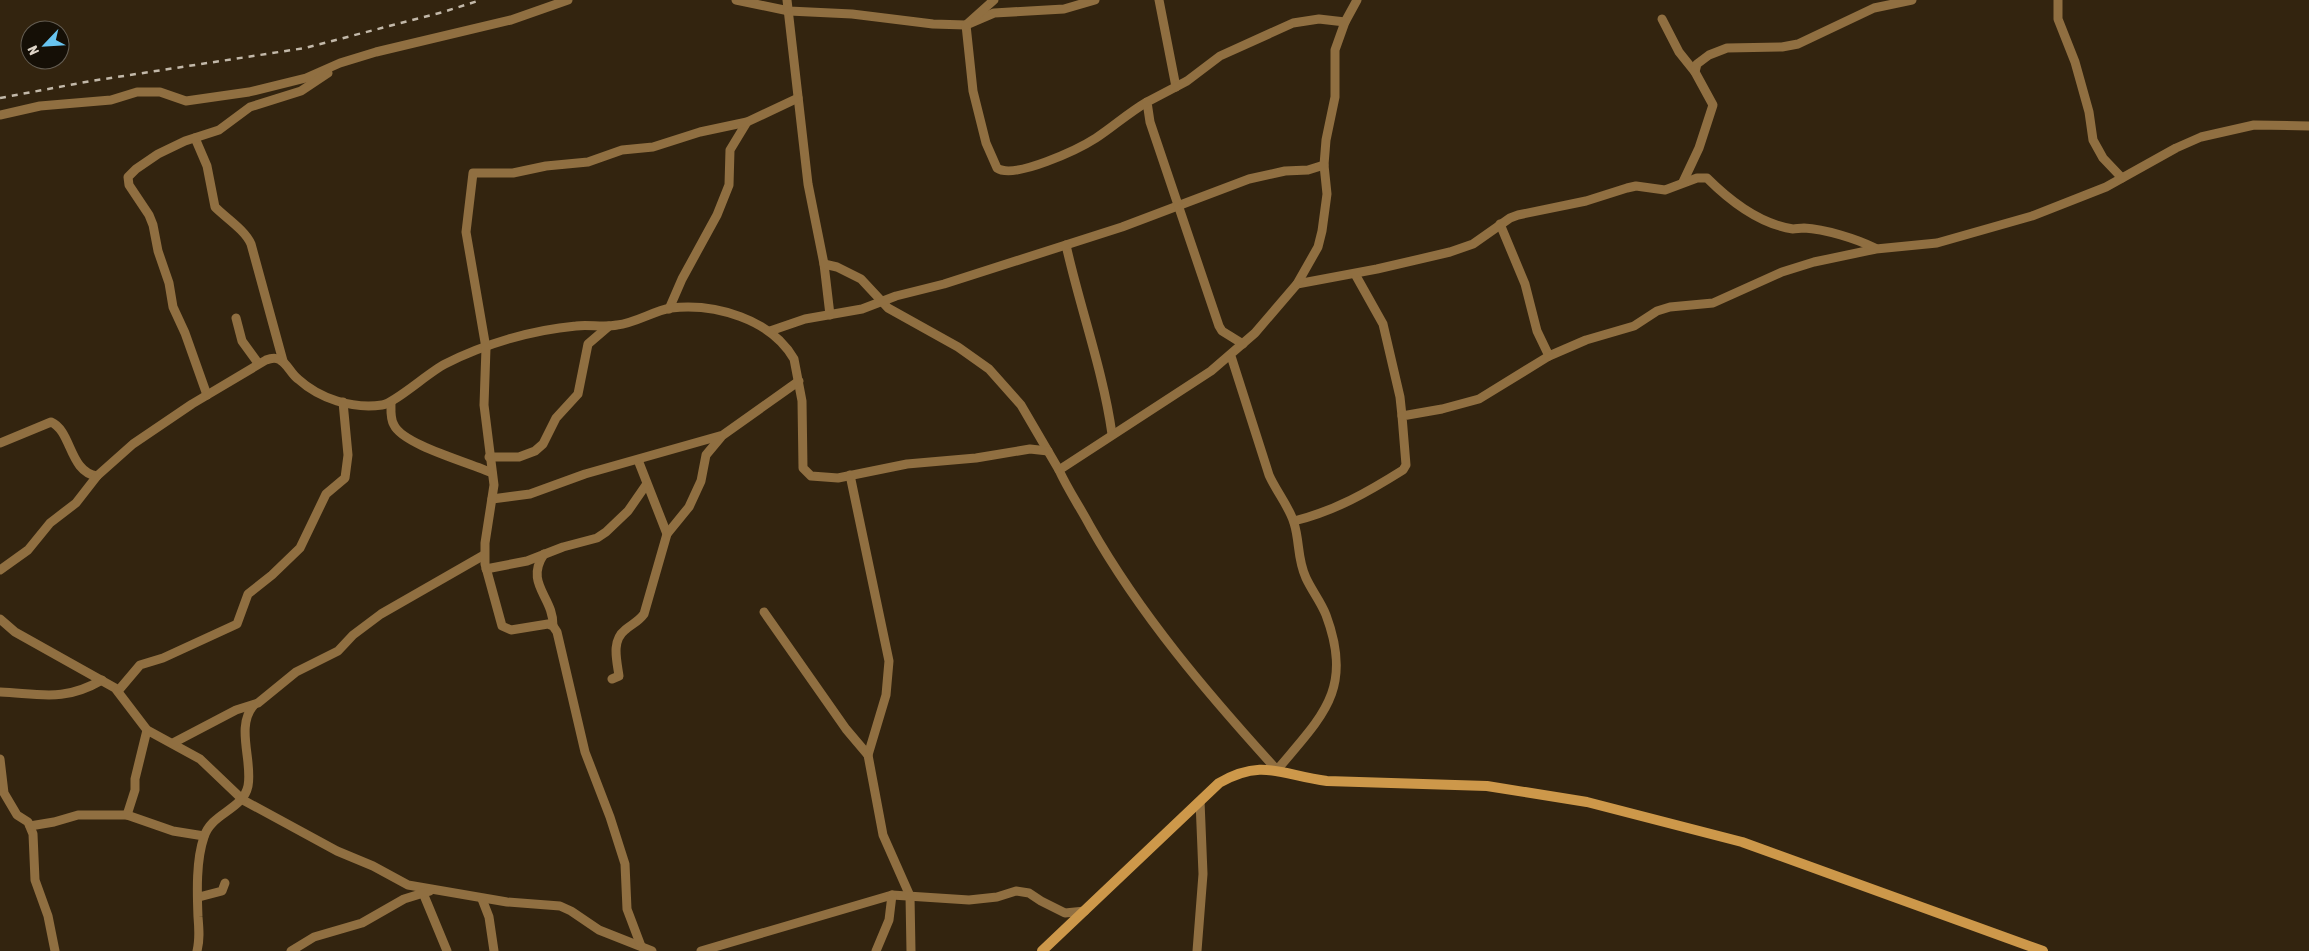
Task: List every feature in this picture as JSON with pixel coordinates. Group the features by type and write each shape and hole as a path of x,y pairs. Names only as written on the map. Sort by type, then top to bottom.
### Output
{"street":[{"path":"0,115 40,106 111,100 138,92 160,92 181,100 192,101 287,84 376,52 511,20 568,0"},
{"path":"736,0 789,11 852,14 933,24 966,25 994,13 1064,9 1095,0"},
{"path":"788,0 812,210 824,264 830,315"},
{"path":"966,25 994,0"},
{"path":"1159,0 1176,87"},
{"path":"1060,470 1112,434 1193,384 1231,356 1297,284 1318,247 1322,231 1327,194 1324,165 1326,140 1335,96 1335,50 1345,22 1357,0"},
{"path":"1695,72 1697,64 1718,51 1728,48 1782,47 1798,44 1874,8 1912,0"},
{"path":"2058,0 2058,19 2075,62 2089,112 2093,140 2103,158 2122,178"},
{"path":"966,25 973,90 986,143 997,168 1000,170 1034,165 1078,148 1147,102 1176,87 1220,56 1293,23 1319,19 1345,22"},
{"path":"1662,19 1679,52 1695,72 1712,104 1712,111 1699,148 1683,182"},
{"path":"206,395 185,333 173,307 169,282 158,251 153,225 128,179 136,169 158,154 227,126 250,107 307,88 326,76 336,66"},
{"path":"553,626 511,630 502,626 486,569 484,555 494,485 489,457 483,387 486,348 466,232 473,173 513,173 546,166 588,162 622,150 653,147 700,132 747,122 798,98"},
{"path":"1147,102 1150,122 1218,326 1222,332 1244,344"},
{"path":"669,308 717,215 729,185 730,150 747,122"},
{"path":"1402,416 1442,409 1479,398 1549,356 1586,340 1634,326 1657,311 1670,307 1713,303 1798,267 1876,248 1909,247 1954,239 2066,204 2106,187 2176,148 2207,136 2254,126 2309,126"},
{"path":"195,138 204,157 214,208 228,216 234,226 247,236 251,244 283,361 290,373 315,393 343,402 376,405 391,402 413,384 444,364 486,348 549,330 577,326 620,325 669,308 712,309 744,319 770,331 790,353 799,381 802,402 803,468 806,474 818,478 850,475 907,464 976,458 1030,449 1048,451"},
{"path":"770,331 805,318 862,308 881,301 926,290 1122,227 1177,204 1269,174 1308,170 1324,165"},
{"path":"1297,284 1355,274 1462,248 1484,238 1500,224 1518,215 1586,202 1636,186 1665,190 1683,182 1707,178 1733,203 1758,217 1784,227 1808,229 1853,240 1876,248"},
{"path":"1500,224 1525,284 1536,331 1549,356"},
{"path":"1066,245 1106,399 1112,434"},
{"path":"824,264 837,267 861,279 888,308 958,347 989,368 1020,405 1060,470 1101,546 1156,626 1209,694 1277,770"},
{"path":"1294,521 1324,513 1347,503 1403,470 1406,465 1400,397 1383,324 1355,274"},
{"path":"236,318 242,341 258,363"},
{"path":"489,457 519,457 535,451 543,444 556,418 578,394 588,344 609,326"},
{"path":"1231,356 1277,494 1294,521 1297,551 1301,566 1326,615 1337,662 1336,681 1332,698 1320,719 1277,770"},
{"path":"0,570 28,550 50,523 76,503 97,476 139,440 258,363 271,358 283,361"},
{"path":"612,679 618,676 615,654 619,638 622,633 644,614 667,534 690,507 701,481 706,455 723,435 799,381"},
{"path":"118,691 140,665 163,658 237,624 248,594 272,575 300,548 326,494 345,478 348,455 343,402"},
{"path":"391,402 394,426 416,444 492,473"},
{"path":"0,442 51,422 57,425 70,451 82,467 91,476 97,476"},
{"path":"492,499 530,494 585,474 723,435"},
{"path":"638,460 646,485 667,534"},
{"path":"850,475 889,661 886,695 868,754 883,835 910,896 911,951"},
{"path":"486,569 527,562 544,554 597,538 606,532 634,504 646,485"},
{"path":"544,554 538,564 536,573 553,626 562,646 585,752 610,817 625,864 627,909 641,946"},
{"path":"173,743 236,710 254,704 300,670 338,651 353,634 380,614 484,555"},
{"path":"764,612 846,729 868,754"},
{"path":"0,620 15,632 102,680 118,691 147,730 200,759 243,800 408,885 482,899 560,906 571,910 599,930 652,951"},
{"path":"0,692 30,696 60,695 80,691 102,680"},
{"path":"197,951 200,940 199,897 204,836 222,814 243,800 250,772 246,745 247,715 254,704"},
{"path":"127,814 135,790 135,779 147,730"},
{"path":"0,759 4,792 17,815 28,822 30,826 34,848 35,880 48,916 55,951"},
{"path":"1042,951 1219,783 1251,769 1277,770 1327,781 1487,786 1606,806 1742,842 2043,951"},
{"path":"1197,951 1203,874 1200,801"},
{"path":"30,826 78,815 127,814 172,831 204,836"},
{"path":"199,897 222,891 226,883"},
{"path":"291,951 314,937 362,923 404,899 433,890"},
{"path":"701,951 892,895 977,900 1016,891 1028,893 1065,913 1085,912"},
{"path":"423,893 446,951"},
{"path":"876,951 888,920 892,895"},
{"path":"482,899 489,917 494,951"}],"railway":[{"path":"0,98 91,81 305,48 443,12 481,0"}]}
